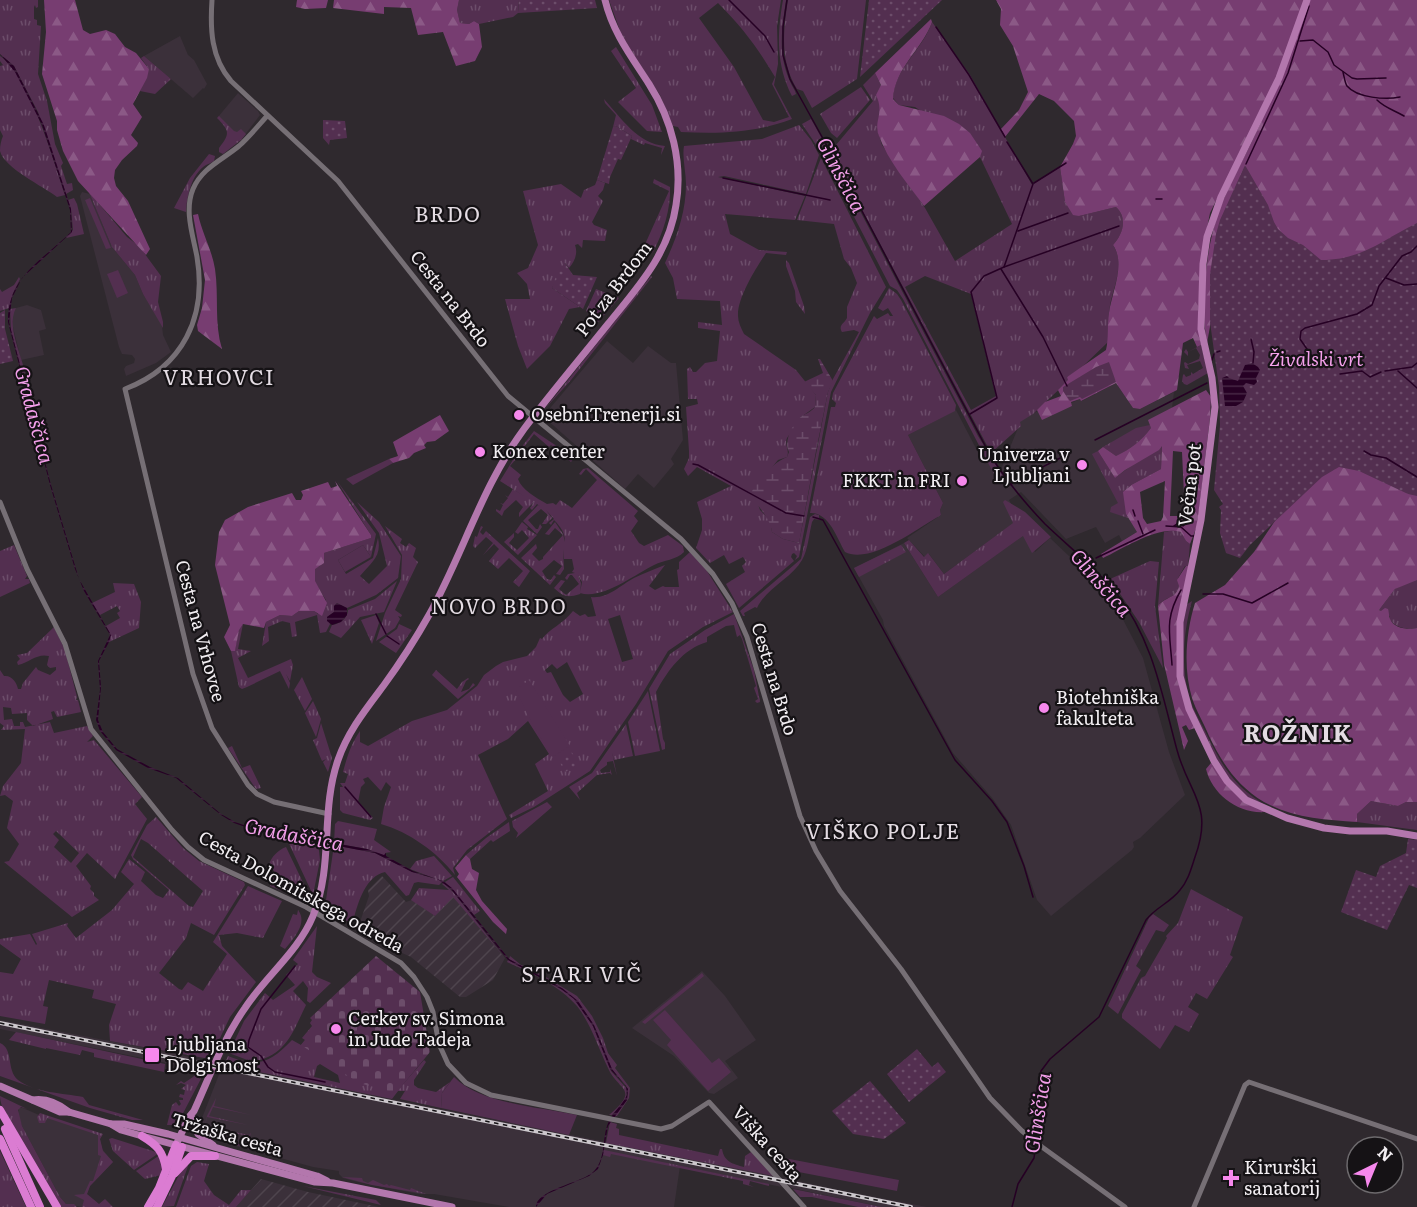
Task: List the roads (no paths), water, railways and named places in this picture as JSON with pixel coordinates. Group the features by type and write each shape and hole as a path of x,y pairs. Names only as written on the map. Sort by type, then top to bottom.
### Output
{"highway":[{"path":"0,1110 57,1207"},
{"path":"0,1119 40,1207"},
{"path":"142,1136 162,1152 169,1173"},
{"path":"0,1139 31,1207"},
{"path":"158,1207 181,1142"},
{"path":"148,1207 169,1173 191,1156 218,1153"}],"main road":[{"name":"Pot za Brdom","path":"181,1142 189,1117 194,1115 238,1017 294,949 315,912 325,873 335,769 349,734 404,656 429,615 459,556 493,478 512,446 650,272 667,240 676,206 678,168 669,125 652,89 618,36 605,0"},
{"name":"Večna pot","path":"1307,0 1283,68 1212,217 1205,244 1201,329 1212,378 1215,407 1201,523 1180,622 1182,688 1189,709 1220,772 1246,800 1293,821 1324,828 1382,831 1417,836"},
{"name":"Tržaška cesta","path":"0,1086 33,1100 39,1105 60,1112 69,1112 111,1124 121,1130 142,1136 181,1142"},
{"path":"194,1115 195,1128 218,1153"},
{"name":"Tržaška cesta","path":"111,1124 124,1124 315,1182 333,1183 452,1207"}],"street":[{"name":"Cesta na Brdo","path":"212,0 211,27 217,59 231,81 338,182 508,396 681,538 722,585 747,637 800,816 820,858 851,906 903,972 984,1092 1032,1139 1125,1207"},
{"name":"Cesta na Vrhovce","path":"267,116 241,144 206,170 195,184 189,208 199,279 198,301 192,328 180,348 160,370 125,389 194,676 212,728 256,794 283,804 329,814"},
{"name":"Cesta Dolomitskega odreda","path":"0,502 27,569 66,644 86,717 95,736 193,852 209,862 315,912 388,954 409,970 421,986 430,1004 439,1044 445,1060 456,1075 466,1083 491,1095 665,1129 709,1102"},
{"path":"1194,1207 1246,1084 1253,1082 1417,1139"},
{"name":"Viška cesta","path":"709,1102 804,1207"}],"waterway":[{"name":"Glinščica","path":"729,0 765,36 774,52"},
{"name":"Glinščica","path":"787,0 783,27 783,55 790,79 989,453 1030,507 1100,575 1129,612 1148,649 1177,750 1201,812 1200,839 1185,883 1146,920 1099,1017 1050,1059 1041,1071 1037,1092 1036,1139"},
{"path":"1246,164 1288,73 1309,6"},
{"path":"936,27 969,75 1005,137"},
{"path":"1300,41 1313,40 1328,52 1334,65 1352,78 1386,78"},
{"path":"1343,72 1347,86 1364,96 1400,97"},
{"path":"1377,100 1404,116"},
{"path":"970,414 997,398 971,292 984,276 1004,267 1033,184 1007,142"},
{"path":"1034,183 1066,163"},
{"path":"723,178 830,200"},
{"path":"1156,199 1162,199"},
{"path":"1018,231 1068,213"},
{"path":"1004,267 1119,226"},
{"path":"1318,365 1300,339 1301,331 1357,314 1372,305 1379,286 1402,256 1417,246"},
{"path":"1001,269 1043,337 1067,386"},
{"path":"1386,278 1404,285 1417,284"},
{"path":"1251,339 1254,352 1253,363"},
{"path":"1212,360 1214,354"},
{"path":"1385,371 1412,367 1417,363"},
{"path":"1340,374 1362,371 1370,377 1381,372"},
{"path":"1398,371 1417,388"},
{"path":"1095,440 1207,383"},
{"path":"1364,451 1386,458 1417,477"},
{"path":"1011,485 1070,453"},
{"path":"693,464 786,513 804,516"},
{"path":"1133,510 1135,516"},
{"path":"813,517 823,520 955,760 992,801 1007,822 1033,897"},
{"path":"1138,521 1143,534"},
{"path":"1174,526 1179,523 1183,526 1187,522"},
{"path":"1166,526 1181,527 1194,536"},
{"path":"1096,558 1155,530"},
{"path":"1203,594 1223,594 1252,603 1288,583"},
{"path":"1172,665 1170,618 1181,590"},
{"path":"376,614 386,634"},
{"path":"387,636 399,644"},
{"path":"345,787 371,817"},
{"path":"295,966 261,1009 248,1047 261,1056 268,1067 275,1072 325,1082"},
{"name":"Glinščica","path":"1012,1207 1018,1184 1034,1158 1036,1144"}],"railway":[{"path":"0,1023 911,1207"}],"place":[{"name":"OsebniTrenerji.si","path":"519,415"},
{"name":"Konex center","path":"480,452"},
{"name":"Univerza v Ljubljani","path":"1082,465"},
{"name":"FKKT in FRI","path":"962,481"},
{"name":"Biotehniška fakulteta","path":"1044,708"},
{"name":"Cerkev sv. Simona in Jude Tadeja","path":"336,1029"},
{"name":"Ljubljana Dolgi most","path":"152,1055"},
{"name":"Kirurški sanatorij","path":"1231,1178"}],"district":[{"name":"BRDO","path":"448,215"},
{"name":"VRHOVCI","path":"219,378"},
{"name":"NOVO BRDO","path":"499,607"},
{"name":"ROŽNIK","path":"1298,734"},
{"name":"VIŠKO POLJE","path":"883,832"},
{"name":"STARI VIČ","path":"582,975"}],"park label":[{"name":"Živalski vrt","path":"1316,360"}],"water label":[{"name":"Gradaščica","path":"34,415"},
{"name":"Gradaščica","path":"294,835"}]}
